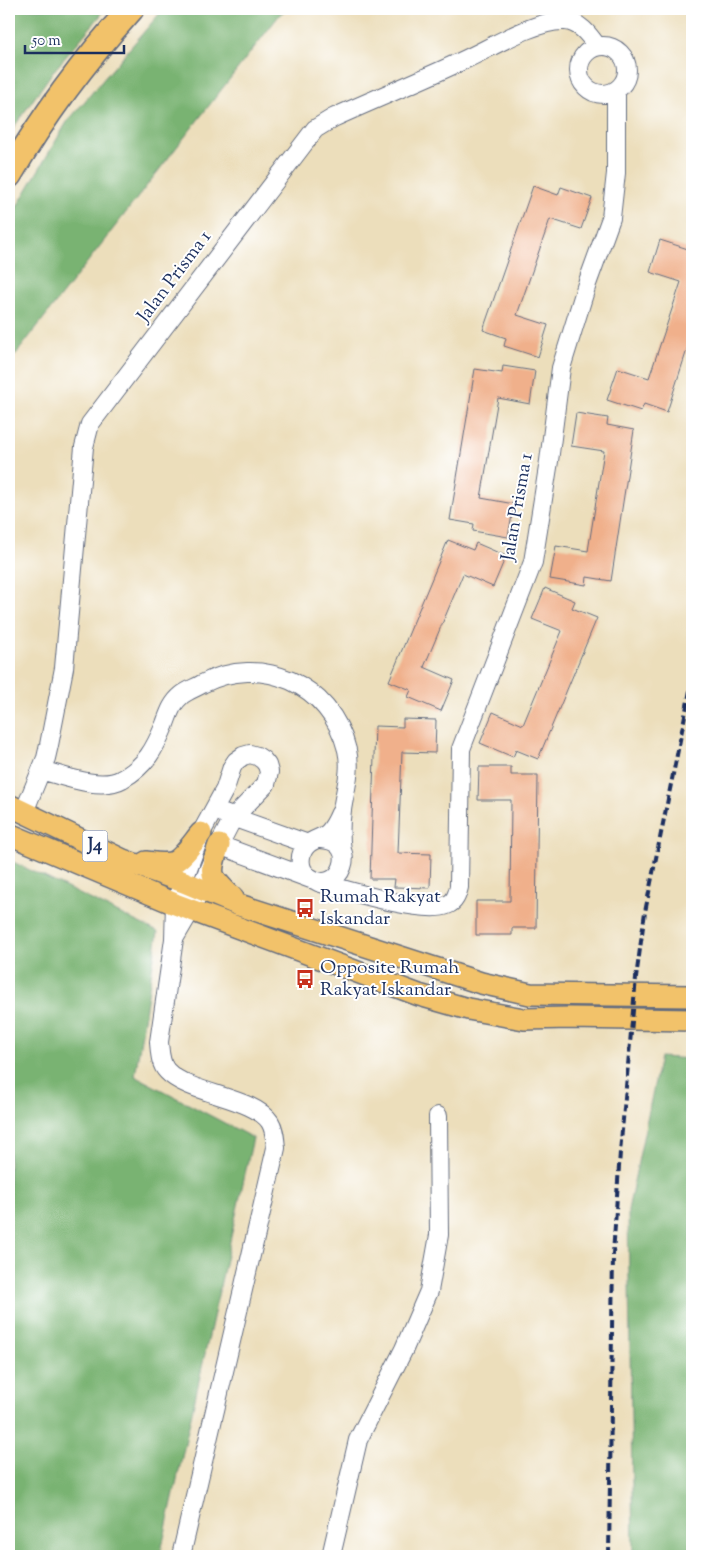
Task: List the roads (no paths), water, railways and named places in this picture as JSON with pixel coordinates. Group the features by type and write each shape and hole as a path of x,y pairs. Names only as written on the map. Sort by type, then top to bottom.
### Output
{"highway":[{"path":"9,175 24,148 58,97 101,42 131,9"},
{"path":"101,42 124,34 148,9"}],"main road":[{"name":"J4","path":"16,809 123,860 192,885 239,905 481,983 530,994 692,996"},
{"path":"123,860 159,863 174,862 180,858 202,833"},
{"name":"J4","path":"9,834 183,907 419,995 468,1009 524,1019 692,1020"},
{"path":"219,845 211,867 212,875 218,884 239,905"}],"street":[{"name":"Jalan Prisma 1","path":"16,809 41,770 49,745 64,668 84,447 90,424 315,129 333,118 465,60 537,25 553,21 568,21 586,31 597,46"},
{"path":"597,46 611,46 622,54 626,60 628,74 622,86 616,91 603,95 596,94 584,86 579,66 585,53 597,46"},
{"name":"Jalan Prisma 1","path":"219,845 315,880 370,897 426,907 437,907 445,906 452,902 457,895 459,887 461,749 533,562 561,368 584,292 611,218 616,173 616,91"},
{"path":"41,770 98,784 120,781 149,758 172,704 183,694 210,680 234,673 270,673 293,681 316,696 329,711 341,730 347,752 349,776 340,829 343,858 341,871 331,880 324,882 315,880 306,875 301,863 303,850 333,826 342,811"},
{"path":"181,1556 276,1148 275,1134 270,1121 258,1110 182,1082 167,1071 161,1059 159,1042 174,940 183,907 192,885 202,833 225,789 232,766 243,756 250,754 257,756 267,765 269,772 266,784 233,818 219,845 192,885"},
{"path":"215,809 233,818 314,841 327,839 333,841 338,845 351,880 370,897"},
{"path":"331,1556 358,1440 404,1349 429,1290 439,1235 438,1116"}],"railway":[{"path":"609,1556 613,1254 636,978 645,912 692,681"}],"place":[{"name":"Rumah Rakyat Iskandar","path":"305,908"},
{"name":"Opposite Rumah Rakyat Iskandar","path":"305,979"}]}
